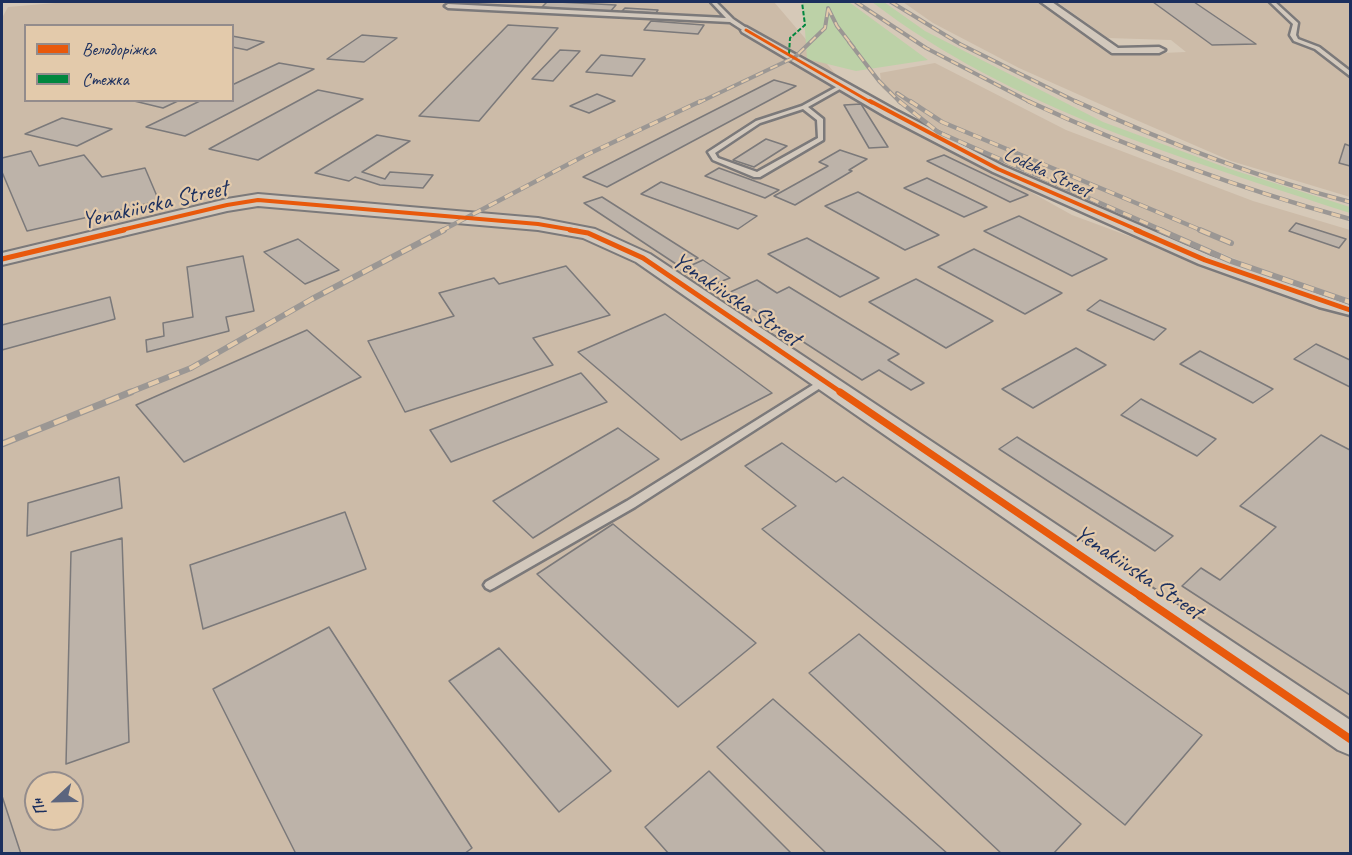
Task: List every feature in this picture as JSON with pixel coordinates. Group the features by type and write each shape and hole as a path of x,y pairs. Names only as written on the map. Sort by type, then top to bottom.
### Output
{"street":[{"path":"1046,2 1116,51 1159,50"},
{"name":"Lodzka Street","path":"746,30 890,113 998,169 1205,260 1350,310"},
{"name":"Yenakiivska Street","path":"2,259 227,205 258,201 290,201 538,224 588,233 643,258 1350,739"}],"lane":[{"path":"714,2 731,20 746,30"},
{"path":"1273,2 1296,24 1293,34 1296,40 1317,48 1350,74"},
{"path":"448,6 731,20"},
{"path":"1282,10 1289,10"},
{"path":"804,107 820,119 821,139 757,175 715,159 711,152 758,122 804,107 844,85"},
{"path":"490,585 630,504 824,381"}],"shaded area":[{"path":"67,2 774,2 851,92 1072,215 1293,297 1350,313 1350,853 2,854 2,18 8,7"},
{"path":"903,2 1039,2 1115,55 1186,52 1171,40 1108,38 1057,2 1350,2 1350,197 1231,161 1120,113 1019,68 933,23"},
{"path":"935,63 1066,130 1253,201 1350,230 1350,299 1269,273 1074,192 942,132 882,88 880,73"}],"green space":[{"path":"803,2 849,2 928,60 856,71 807,59"},
{"path":"872,2 884,2 925,31 1103,122 1230,169 1350,207 1350,213 1163,151 1041,102 983,73 926,40"}],"building":[{"path":"547,2 616,5 609,13 542,7"},
{"path":"1153,2 1194,2 1256,44 1212,45"},
{"path":"625,8 658,10 656,13 622,11"},
{"path":"651,21 704,25 698,34 644,30"},
{"path":"508,25 558,28 479,121 419,116"},
{"path":"362,35 397,38 364,62 327,59"},
{"path":"234,36 264,42 247,50 234,47"},
{"path":"560,50 580,51 553,81 532,79"},
{"path":"601,55 645,59 632,76 586,72"},
{"path":"279,63 314,69 185,136 146,127 198,102 234,102 234,84"},
{"path":"774,80 796,86 607,187 583,177"},
{"path":"318,90 363,99 258,160 209,149"},
{"path":"597,94 615,101 589,113 570,106"},
{"path":"138,102 176,102 163,108"},
{"path":"861,104 888,147 869,148 844,105"},
{"path":"62,118 112,129 77,146 25,134"},
{"path":"377,135 410,141 362,172 385,179 390,172 433,175 423,188 380,185 355,177 349,181 315,173"},
{"path":"766,139 787,146 754,167 733,160"},
{"path":"1345,144 1350,146 1350,166 1339,163"},
{"path":"840,150 867,159 849,170 852,171 795,205 774,196 828,166 819,162"},
{"path":"31,151 39,166 84,155 102,177 145,168 159,201 27,231 2,172 2,158"},
{"path":"944,155 1028,195 1010,202 927,161"},
{"path":"719,168 779,190 765,198 705,176"},
{"path":"927,178 987,207 964,217 904,188"},
{"path":"661,182 757,216 738,229 641,194"},
{"path":"858,192 939,235 905,250 825,206"},
{"path":"602,197 698,258 679,266 584,203"},
{"path":"1019,216 1107,259 1072,276 984,231"},
{"path":"1296,223 1346,239 1339,248 1289,231"},
{"path":"807,238 879,278 840,297 768,254"},
{"path":"298,239 339,270 305,284 264,252"},
{"path":"974,249 1062,293 1025,314 938,267"},
{"path":"243,256 254,311 226,317 229,331 147,352 146,340 164,336 163,323 193,317 187,267"},
{"path":"703,260 730,278 707,287 681,270"},
{"path":"566,266 610,315 533,338 553,365 405,412 368,341 454,316 439,293 494,278 499,284"},
{"path":"916,279 993,321 946,348 869,302"},
{"path":"757,280 777,293 789,287 899,354 888,360 924,383 911,390 879,370 862,380 728,293"},
{"path":"110,297 115,319 2,350 2,325"},
{"path":"1100,300 1166,329 1154,340 1087,310"},
{"path":"665,314 772,393 681,440 578,352"},
{"path":"307,330 361,377 184,462 136,405"},
{"path":"1316,344 1350,360 1350,387 1294,359"},
{"path":"1076,348 1106,365 1033,408 1002,389"},
{"path":"1200,351 1273,389 1253,403 1180,364"},
{"path":"581,373 607,402 451,462 430,430"},
{"path":"1141,399 1216,439 1197,456 1121,415"},
{"path":"618,428 659,459 533,538 493,501"},
{"path":"1321,435 1350,450 1350,695 1182,586 1201,568 1220,580 1276,527 1240,506"},
{"path":"1017,437 1173,536 1155,551 999,449"},
{"path":"782,443 836,482 843,477 1202,735 1125,825 762,529 796,506 745,466"},
{"path":"119,477 122,508 27,536 28,503"},
{"path":"345,512 366,569 203,629 190,565"},
{"path":"613,524 756,643 678,707 537,574"},
{"path":"122,538 129,742 66,764 71,552"},
{"path":"329,627 472,848 464,854 296,854 213,689"},
{"path":"859,634 1081,824 1053,854 1002,854 809,673"},
{"path":"499,648 611,771 559,812 449,681"},
{"path":"773,699 948,854 827,854 717,747"},
{"path":"709,771 792,854 669,854 645,827"},
{"path":"2,796 21,854 2,854"}],"railway":[{"path":"856,2 926,48 1029,102"},
{"path":"891,2 960,44 1079,103"},
{"path":"828,8 837,26 854,48"},
{"path":"698,103 795,57 825,28 828,9"},
{"path":"849,42 879,81 899,101"},
{"path":"897,93 912,103"},
{"path":"441,231 584,156 701,101"},
{"path":"899,101 938,132 1164,231"},
{"path":"910,101 942,122 1203,231"},
{"path":"1075,101 1143,131 1211,157 1350,202"},
{"path":"1029,102 1146,152 1268,195 1350,219"},
{"path":"128,393 191,368 312,299 444,230"},
{"path":"1160,230 1231,261 1350,302"},
{"path":"1200,230 1231,243"},
{"path":"2,444 131,392"}],"marked path":[{"path":"789,54 790,38 805,25 802,2"}],"cycle path":[{"path":"746,30 890,113 998,169 1205,260 1350,310"},
{"path":"2,259 227,205 258,200 538,224 588,233 643,258 1350,739"}]}
